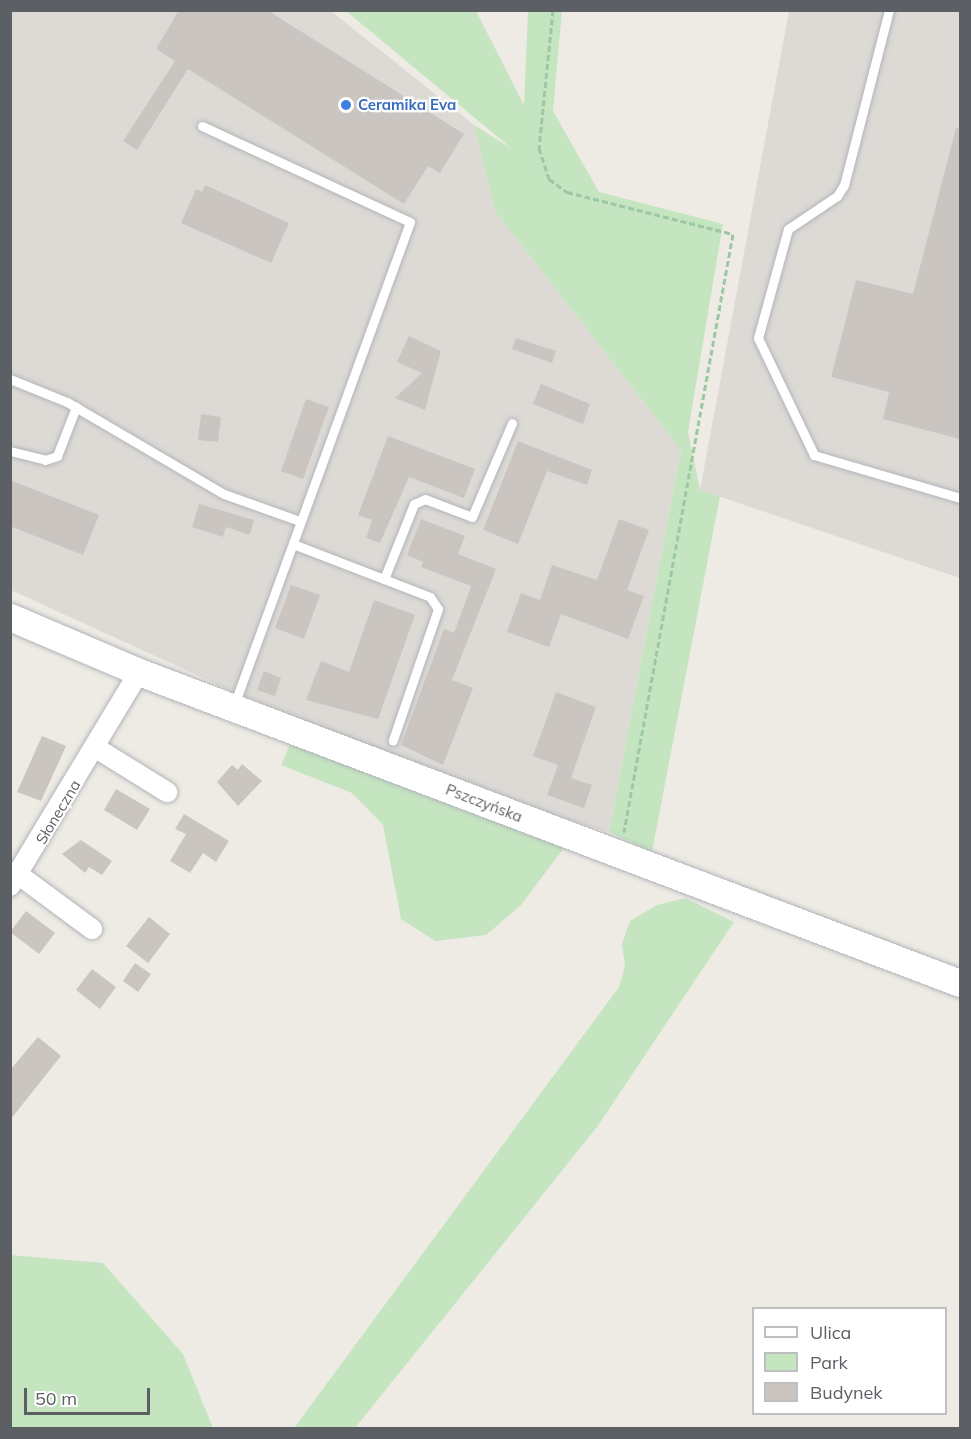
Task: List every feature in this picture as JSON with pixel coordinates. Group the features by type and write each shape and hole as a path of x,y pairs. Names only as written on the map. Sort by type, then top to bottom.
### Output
{"main road":[{"name":"Pszczyńska","path":"10,617 139,672 960,983"}],"street":[{"name":"Słoneczna","path":"92,929 15,880 96,748 139,672"},
{"path":"96,748 166,792"}],"lane":[{"path":"889,10 844,185 837,196 788,229 758,338 814,455 960,498"},
{"path":"202,126 410,222 233,708"},
{"path":"10,379 76,407 224,495 300,521"},
{"path":"10,451 45,460 57,456 76,407"},
{"path":"384,579 414,504 425,499 472,517 512,423"},
{"path":"292,544 430,597 438,609 393,740"}],"path":[{"path":"553,10 539,148 549,179 567,192 733,234 620,855"}],"shaded area":[{"path":"11,11 331,11 474,125 495,211 681,450 609,832 495,798 227,689 11,590"},
{"path":"789,11 960,11 960,578 700,490"}],"green space":[{"path":"346,11 476,11 524,105 528,11 562,11 553,111 599,192 723,224 688,432 700,490 720,496 652,852 609,832 681,450 495,211 474,125 512,149"},
{"path":"292,740 566,845 521,905 486,935 435,941 401,919 383,825 352,793 281,765"},
{"path":"685,898 734,922 597,1127 355,1428 294,1428 619,987 625,966 622,944 630,921 657,905"},
{"path":"10,1255 103,1263 183,1354 213,1428 11,1428"}],"building":[{"path":"179,10 267,10 464,134 440,173 428,166 404,204 188,69 137,150 123,141 175,61 156,49"},
{"path":"956,128 960,129 960,439 883,419 889,392 831,377 856,280 913,294"},
{"path":"205,185 289,223 271,263 181,223 196,189 202,192"},
{"path":"409,336 441,351 425,410 395,398 422,373 397,362"},
{"path":"516,338 556,351 552,363 512,349"},
{"path":"541,384 590,404 583,424 533,404"},
{"path":"306,399 329,407 303,479 281,471"},
{"path":"201,414 221,417 218,442 198,440"},
{"path":"388,436 475,469 464,498 409,477 380,543 366,538 372,520 358,515"},
{"path":"518,441 592,470 587,485 547,471 518,544 483,530"},
{"path":"10,480 99,515 83,555 10,526"},
{"path":"199,504 254,520 250,535 226,527 223,537 192,527"},
{"path":"421,519 465,536 458,554 496,569 452,680 473,688 443,765 401,745 444,629 454,633 471,586 421,567 423,562 407,555"},
{"path":"619,519 649,530 627,590 644,596 628,639 561,614 549,647 507,632 521,593 540,600 552,565 597,580"},
{"path":"291,585 320,595 304,639 275,628"},
{"path":"374,600 415,615 378,719 306,700 321,661 349,672"},
{"path":"264,671 281,678 275,696 257,690"},
{"path":"556,692 596,707 571,778 592,785 584,808 547,795 558,765 533,756"},
{"path":"42,736 66,746 41,801 17,792"},
{"path":"242,764 262,781 238,806 217,782 232,765 238,770"},
{"path":"116,789 150,809 137,830 104,810"},
{"path":"184,814 229,841 216,862 203,853 190,873 170,861 186,834 175,829"},
{"path":"81,840 112,861 102,875 89,867 85,873 62,854"},
{"path":"26,911 55,933 39,954 10,932"},
{"path":"149,917 170,934 148,963 126,946"},
{"path":"135,963 151,974 138,992 123,981"},
{"path":"92,969 116,987 100,1009 76,990"},
{"path":"38,1037 61,1056 10,1120 10,1070"}],"place":[{"name":"Ceramika Eva","path":"346,105"}]}
